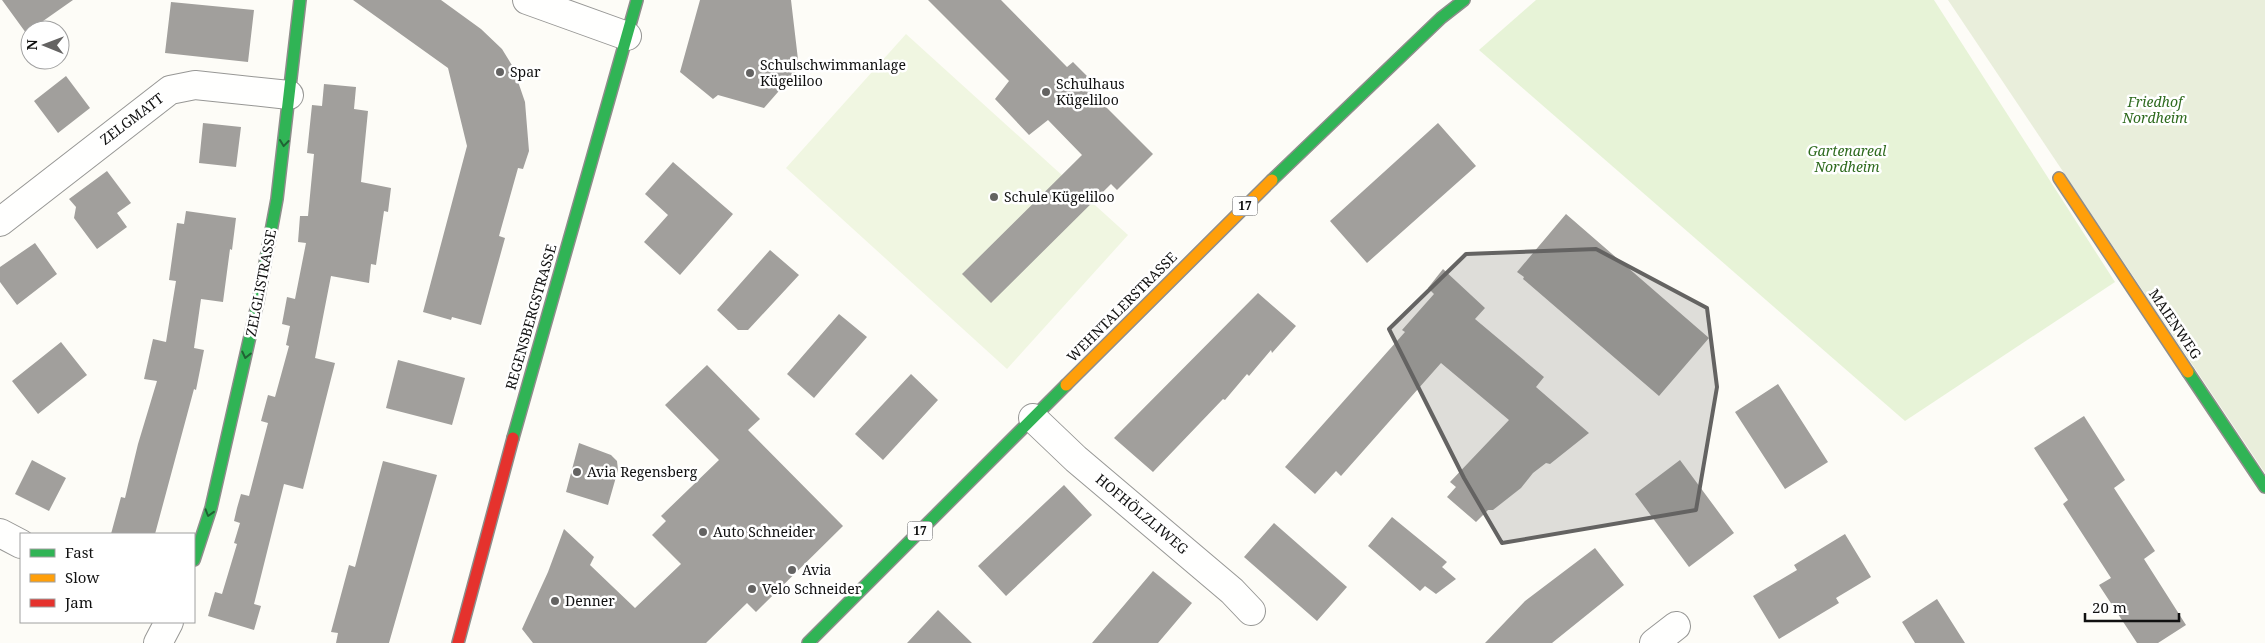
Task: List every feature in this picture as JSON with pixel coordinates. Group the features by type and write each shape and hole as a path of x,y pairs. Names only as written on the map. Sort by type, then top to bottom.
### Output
{"street":[{"name":"ZELGLISTRASSE","path":"195,557 211,508 258,301 277,199 300,0"},
{"path":"527,0 627,36"},
{"name":"REGENSBERGSTRASSE","path":"458,643 534,361 637,0"},
{"name":"WEHNTALERSTRASSE","path":"808,643 1241,210 1440,18 1464,0"},
{"name":"ZELGMATT","path":"0,222 170,90 195,86 289,95"},
{"name":"MAIENWEG","path":"2059,178 2265,486"},
{"name":"HOFHÖLZLIWEG","path":"1032,418 1076,459 1232,591 1251,611"},
{"path":"0,533 20,543"},
{"path":"158,643 168,623"},
{"path":"1654,643 1676,626"}],"highlighted area":[{"path":"1596,249 1707,308 1717,387 1696,510 1502,543 1464,478 1389,329 1466,254"}],"green space":[{"name":"Gartenareal Nordheim","path":"1536,0 1934,0 2115,282 1905,421 1479,50"},
{"name":"Friedhof Nordheim","path":"1948,0 2265,0 2265,473"},
{"path":"906,34 1128,235 1007,369 786,168"}],"building":[{"path":"2,0 73,0 45,20 20,20 20,25"},
{"path":"353,0 441,0 481,29 502,49 513,67 525,102 529,151 523,169 518,168 499,236 505,238 481,325 452,317 451,320 423,312 467,146 448,68"},
{"path":"700,0 791,0 799,68 764,108 718,95 713,99 680,72"},
{"name":"Schulhaus Kügeliloo","path":"928,0 1001,0 1067,67 1073,62 1088,77 1083,84 1153,154 1117,190 1111,184 991,303 962,274 1082,155 1048,120 1029,135 995,99 1009,81"},
{"path":"171,2 254,10 248,62 165,53"},
{"path":"66,76 90,108 58,133 34,101"},
{"path":"324,84 356,87 354,109 368,111 361,182 391,188 388,212 384,211 376,265 371,264 369,283 331,276 315,358 335,363 303,489 284,484 254,604 261,606 254,630 208,616 215,592 222,594 237,544 234,543 240,523 234,521 237,508 241,494 249,496 268,423 261,421 268,395 275,397 289,346 286,345 290,326 282,324 287,297 295,299 306,243 298,242 300,216 308,216 314,154 307,153 312,105 322,106"},
{"path":"203,123 241,127 236,167 199,163"},
{"path":"1438,123 1476,166 1367,263 1330,221"},
{"path":"673,162 733,214 680,275 644,242 668,215 645,194"},
{"path":"107,171 131,203 117,213 127,227 97,249 74,218 76,207 69,199"},
{"path":"186,211 236,218 223,302 201,299 194,348 204,350 196,390 194,389 155,533 111,533 121,497 125,498 138,444 157,381 144,379 153,339 166,342 176,281 169,280 177,223 184,224"},
{"path":"1566,214 1709,338 1659,396 1517,272"},
{"path":"35,243 57,274 17,305 0,282 0,267"},
{"path":"770,250 799,275 748,330 738,330 717,310"},
{"path":"1443,269 1485,308 1475,319 1544,377 1536,387 1589,433 1550,464 1546,463 1533,473 1521,488 1493,510 1488,510 1476,522 1447,497 1456,487 1450,482 1509,420 1441,363 1341,476 1336,471 1315,494 1285,467 1405,332 1402,330 1434,294 1428,288"},
{"path":"1258,293 1296,326 1272,353 1271,350 1249,376 1247,374 1225,400 1223,399 1153,472 1114,438"},
{"path":"839,314 867,337 814,398 787,374"},
{"path":"61,342 87,375 38,414 12,381"},
{"path":"398,360 465,378 452,425 386,408"},
{"path":"707,365 760,419 748,430 843,526 756,612 747,603 706,643 533,643 522,629 548,572 564,529 594,557 590,565 635,608 681,564 652,535 666,521 661,516 719,460 665,405"},
{"path":"911,374 938,400 883,460 855,434"},
{"path":"1778,384 1828,462 1785,489 1735,412"},
{"path":"2084,416 2125,480 2114,488 2155,551 2144,559 2186,625 2158,643 2137,643 2099,585 2111,578 2063,504 2068,500 2034,448"},
{"path":"579,443 611,455 617,461 618,470 608,505 566,492"},
{"path":"32,460 66,478 49,511 15,494"},
{"path":"1680,460 1734,533 1689,567 1635,494"},
{"path":"383,461 437,475 389,643 336,643 338,633 331,632 349,565 355,567"},
{"path":"1064,485 1092,515 1006,596 978,566"},
{"path":"1392,517 1447,562 1442,567 1456,579 1436,594 1425,586 1420,591 1368,546"},
{"path":"1274,523 1347,587 1317,621 1244,557"},
{"path":"1845,534 1871,577 1836,598 1839,603 1779,639 1753,596 1797,570 1794,565"},
{"path":"1595,548 1624,585 1552,643 1485,643 1525,601"},
{"path":"1153,571 1192,603 1158,643 1092,643"},
{"path":"1937,599 1965,643 1915,643 1902,622"},
{"path":"938,610 972,643 907,643"}],"traffic: fast":[{"path":"195,557 211,508 258,301 277,199 300,0"},
{"path":"513,438 637,0"},
{"path":"1272,180 1441,18 1464,0"},
{"path":"2188,372 2265,487"},
{"path":"808,643 1066,385"}],"traffic: slow":[{"path":"2059,178 2188,372"},
{"path":"1066,385 1272,180"}],"traffic: jam":[{"path":"458,643 513,438"}],"place":[{"name":"Spar","path":"500,72"},
{"name":"Schulschwimmanlage Kügeliloo","path":"750,73"},
{"name":"Schulhaus Kügeliloo","path":"1046,92"},
{"name":"Schule Kügeliloo","path":"994,197"},
{"name":"Avia Regensberg","path":"577,472"},
{"name":"Auto Schneider","path":"703,532"},
{"name":"Avia","path":"792,570"},
{"name":"Velo Schneider","path":"752,589"},
{"name":"Denner","path":"555,601"}]}
